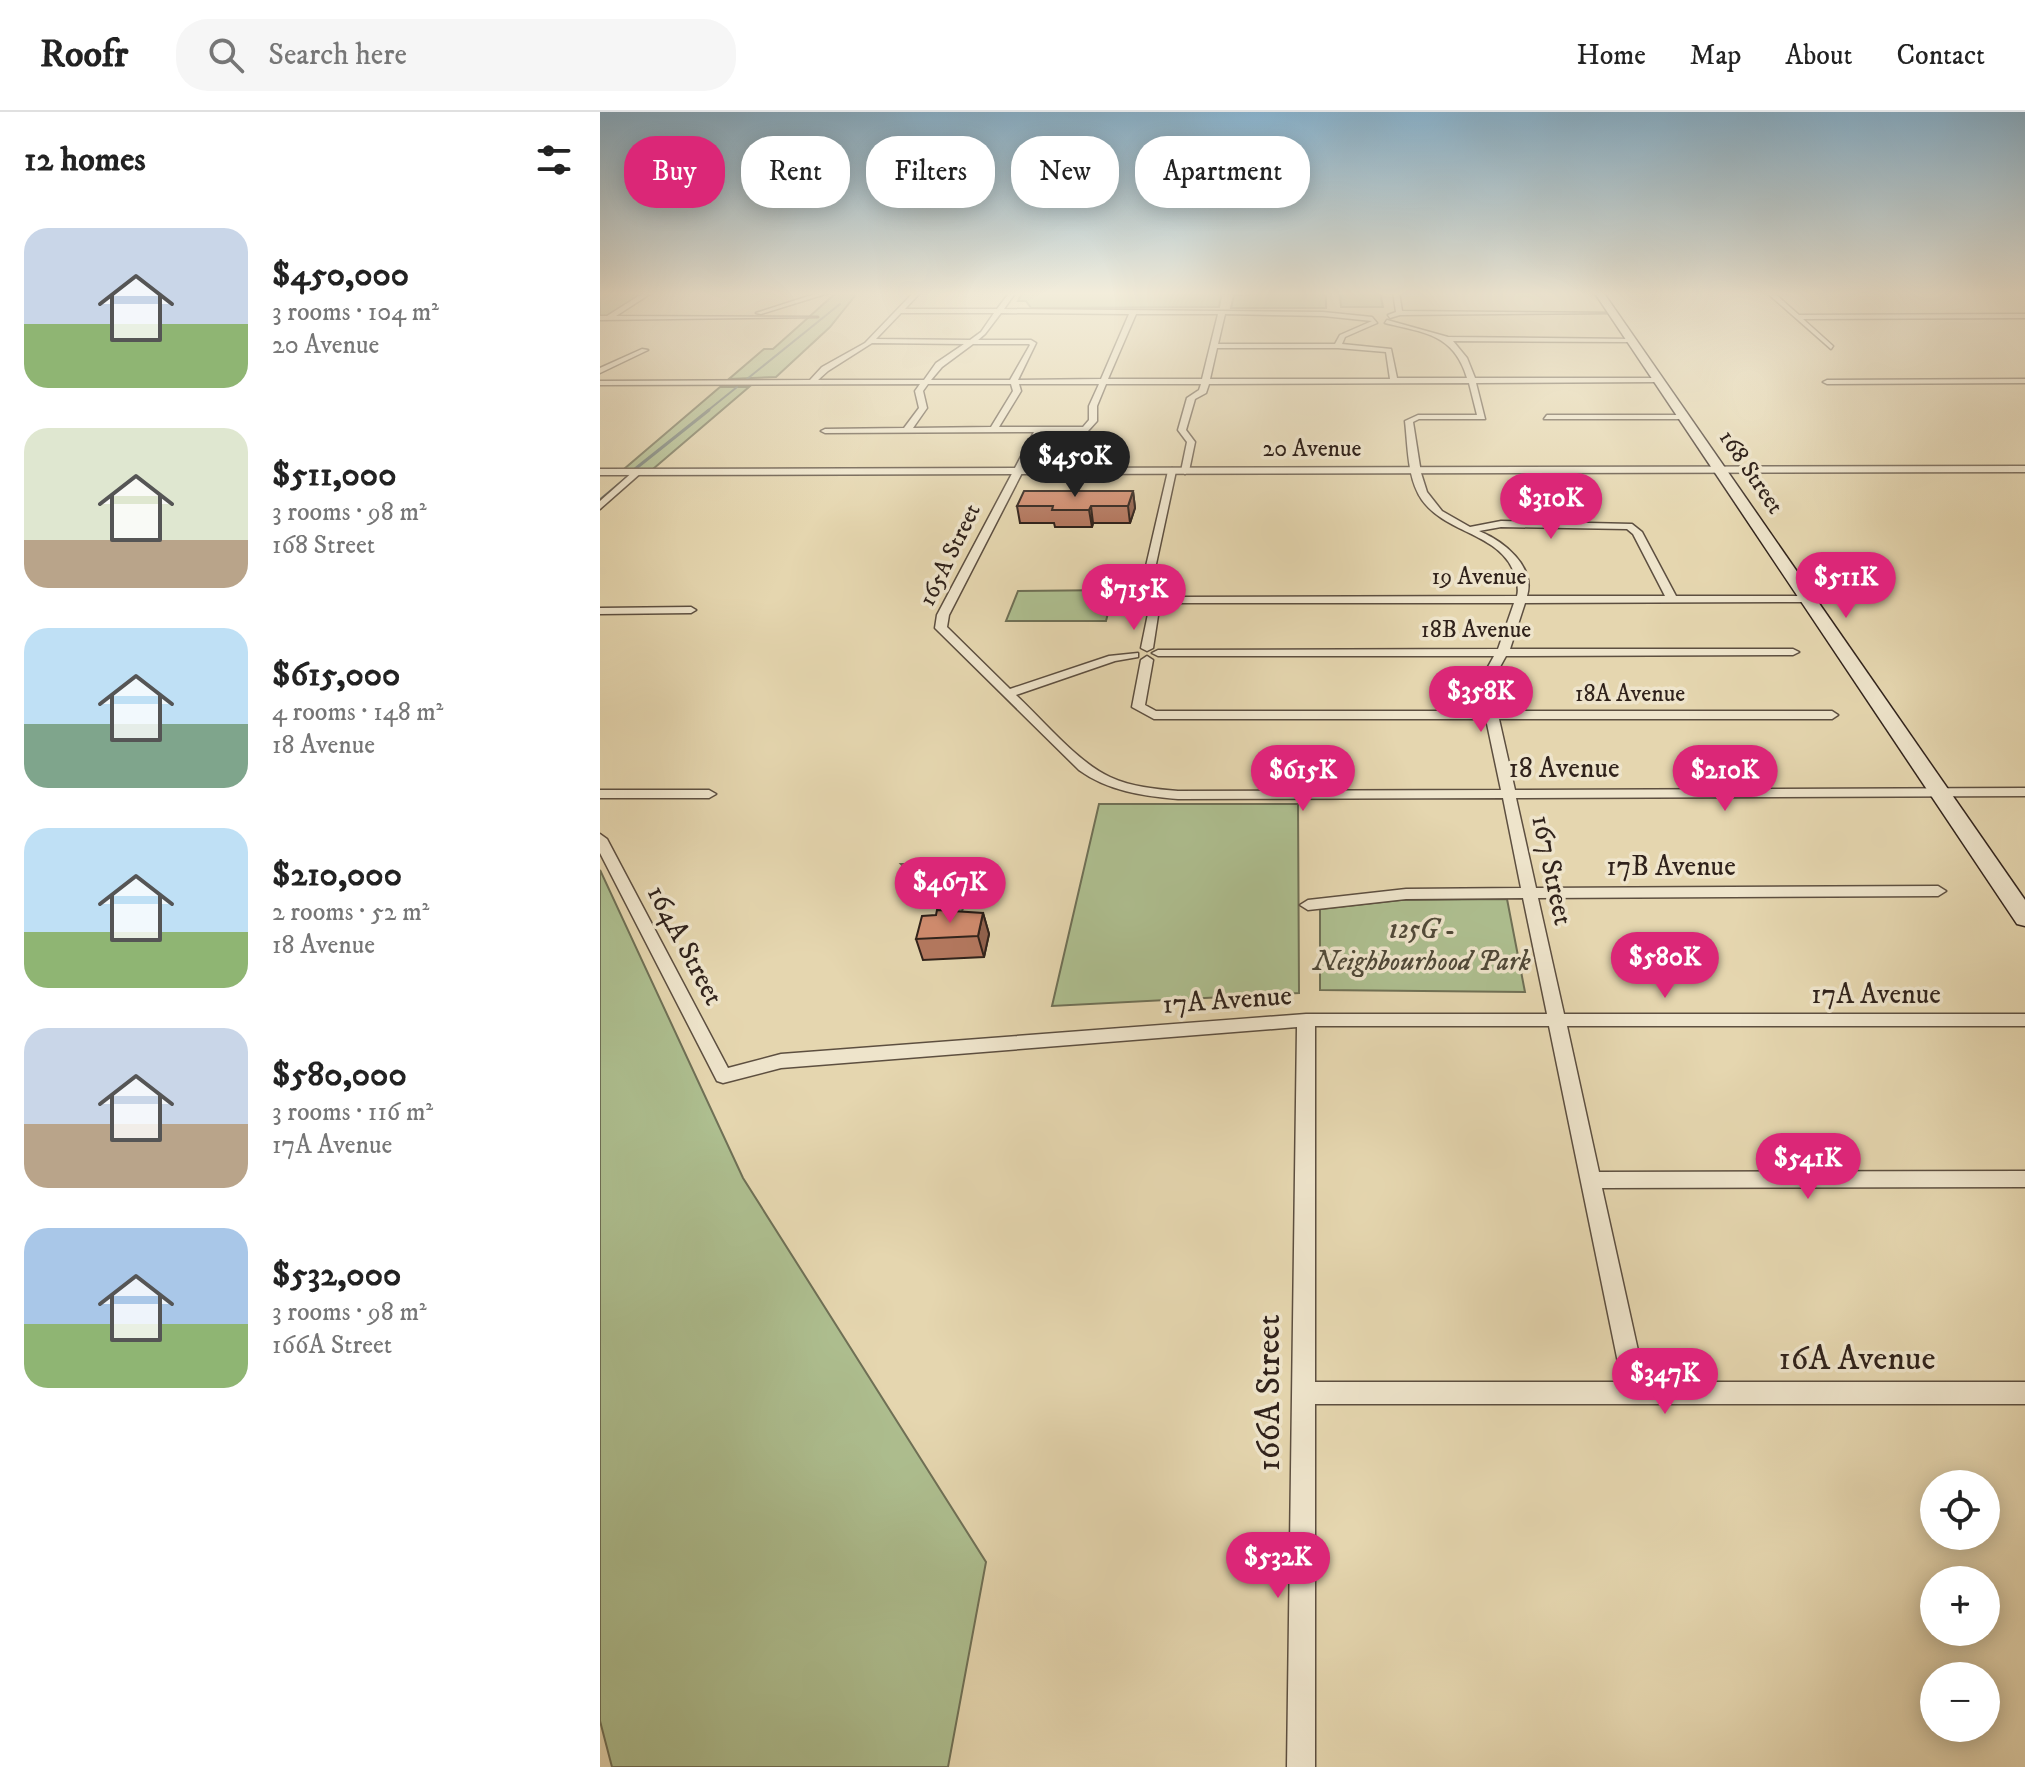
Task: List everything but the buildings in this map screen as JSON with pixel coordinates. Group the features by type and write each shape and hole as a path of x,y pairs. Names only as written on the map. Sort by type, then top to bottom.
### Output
{"main road":[{"name":"168 Street","path":"1650,369 2025,918"}],"street":[{"path":"812,382 830,369"},
{"path":"906,431 923,408 919,391 936,369"},
{"path":"993,431 1017,391 1018,369"},
{"path":"825,431 1085,429 1093,421 1093,406 1108,369"},
{"path":"1009,693 1134,655 1151,654 1154,613 1145,592 1178,471 1191,442 1182,430 1191,398 1203,391 1209,369"},
{"path":"1392,369 1394,381"},
{"path":"1468,369 1482,417 1418,417 1409,421 1417,470 1429,503 1495,541 1512,556 1523,582 1521,599"},
{"path":"600,383 1657,380"},
{"path":"1827,382 2025,381"},
{"path":"1547,417 1682,417"},
{"name":"165A Street","path":"1039,431 1015,471 941,624 946,636 1084,767 1105,780"},
{"name":"20 Avenue","path":"600,472 2025,469"},
{"path":"600,506 638,472"},
{"path":"1473,529 1501,524 1629,526 1637,532 1672,599"},
{"name":"167 Street","path":"1521,599 1502,652 1485,683 1636,1393"},
{"name":"19 Avenue","path":"1152,603 1195,600 1807,599"},
{"path":"600,611 691,610"},
{"name":"18B Avenue","path":"1151,654 1793,652"},
{"name":"18A Avenue","path":"1151,654 1138,704 1141,711 1154,715 1832,715"},
{"name":"18 Avenue","path":"1105,780 1140,790 1178,795 2025,792"},
{"path":"600,794 709,794"},
{"name":"164A Street","path":"600,839 723,1076"},
{"name":"17B Avenue","path":"1308,905 1406,894 1938,891"},
{"name":"17A Avenue","path":"723,1076 781,1061 1306,1020 2025,1020"},
{"name":"166A Street","path":"1301,1767 1306,1020"},
{"path":"1591,1180 2025,1179"},
{"name":"16A Avenue","path":"1305,1393 2025,1393"}],"green space":[{"path":"740,369 784,369 776,377 729,379"},
{"path":"720,387 749,387 653,469 624,469"},
{"path":"1114,590 1106,621 1006,621 1018,591"},
{"path":"1099,804 1298,804 1299,993 1052,1006"},
{"path":"901,864 979,865 958,922"},
{"path":"600,870 743,1178 986,1562 948,1767 612,1767 600,1721"},
{"name":"125G - Neighbourhood Park","path":"1507,899 1525,992 1320,990 1320,909 1400,900"}],"waterway":[{"path":"747,379 759,369"},
{"path":"706,412 737,387"},
{"path":"635,469 709,410"},
{"path":"600,500 629,476"}]}
